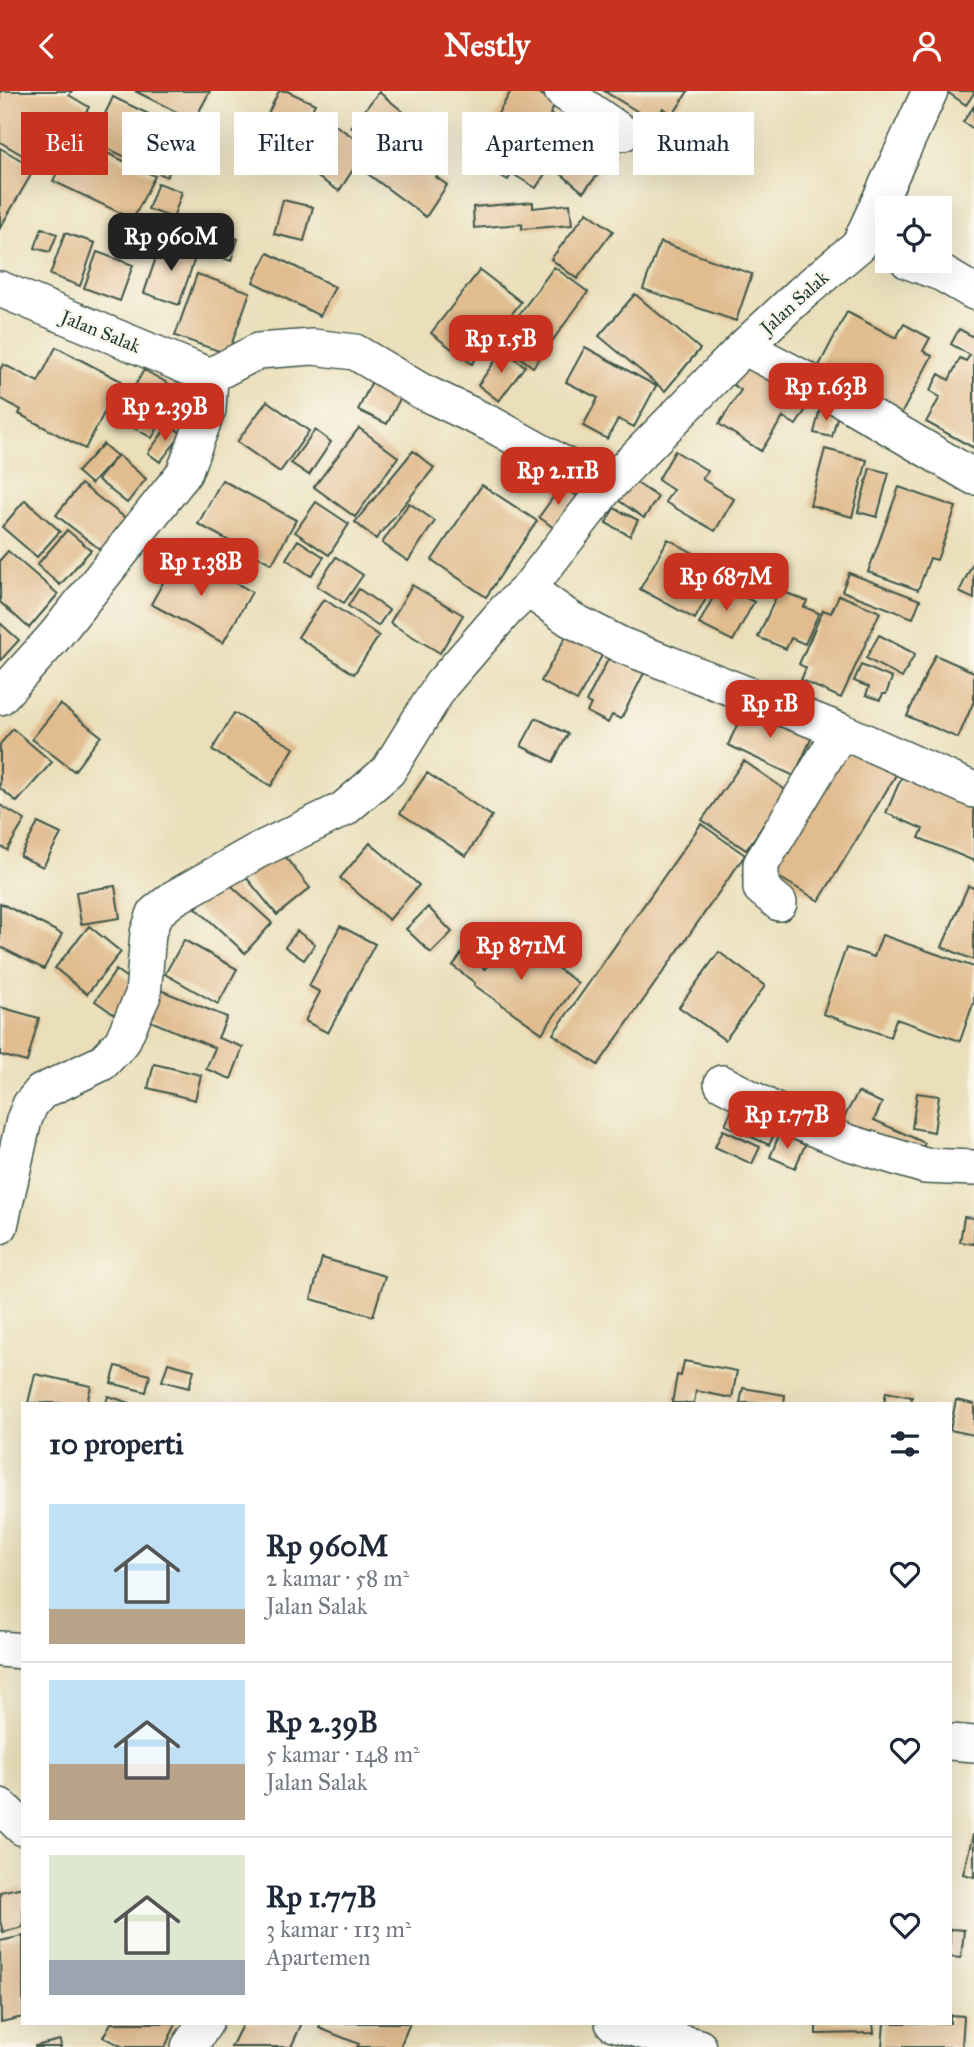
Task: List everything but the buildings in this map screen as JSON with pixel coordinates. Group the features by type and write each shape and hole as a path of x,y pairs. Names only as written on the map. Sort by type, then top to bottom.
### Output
{"street":[{"path":"562,91 623,133"},
{"name":"Jalan Salak","path":"0,1226 23,1119 30,1105 41,1092 102,1063 122,1042 143,995 148,933 155,913 174,898 257,851 344,809 388,771 442,685 506,610 528,589 606,488 802,293 873,250 930,91"},
{"path":"940,273 974,292"},
{"name":"Jalan Salak","path":"0,289 210,376"},
{"path":"0,697 54,637 184,473 208,409 210,376 258,351 313,347 355,352 421,391 493,425 606,488"},
{"path":"744,348 831,393 974,477"},
{"path":"528,589 570,619 621,645 841,731 974,789"},
{"path":"779,903 761,888 761,865 841,731"},
{"path":"722,1083 787,1117 847,1142 925,1166 974,1168"},
{"path":"0,1649 21,1651"},
{"path":"952,1742 974,1744"},
{"path":"0,1806 21,1826"},
{"path":"189,2047 204,2025"},
{"path":"620,2025 698,2047"}]}
